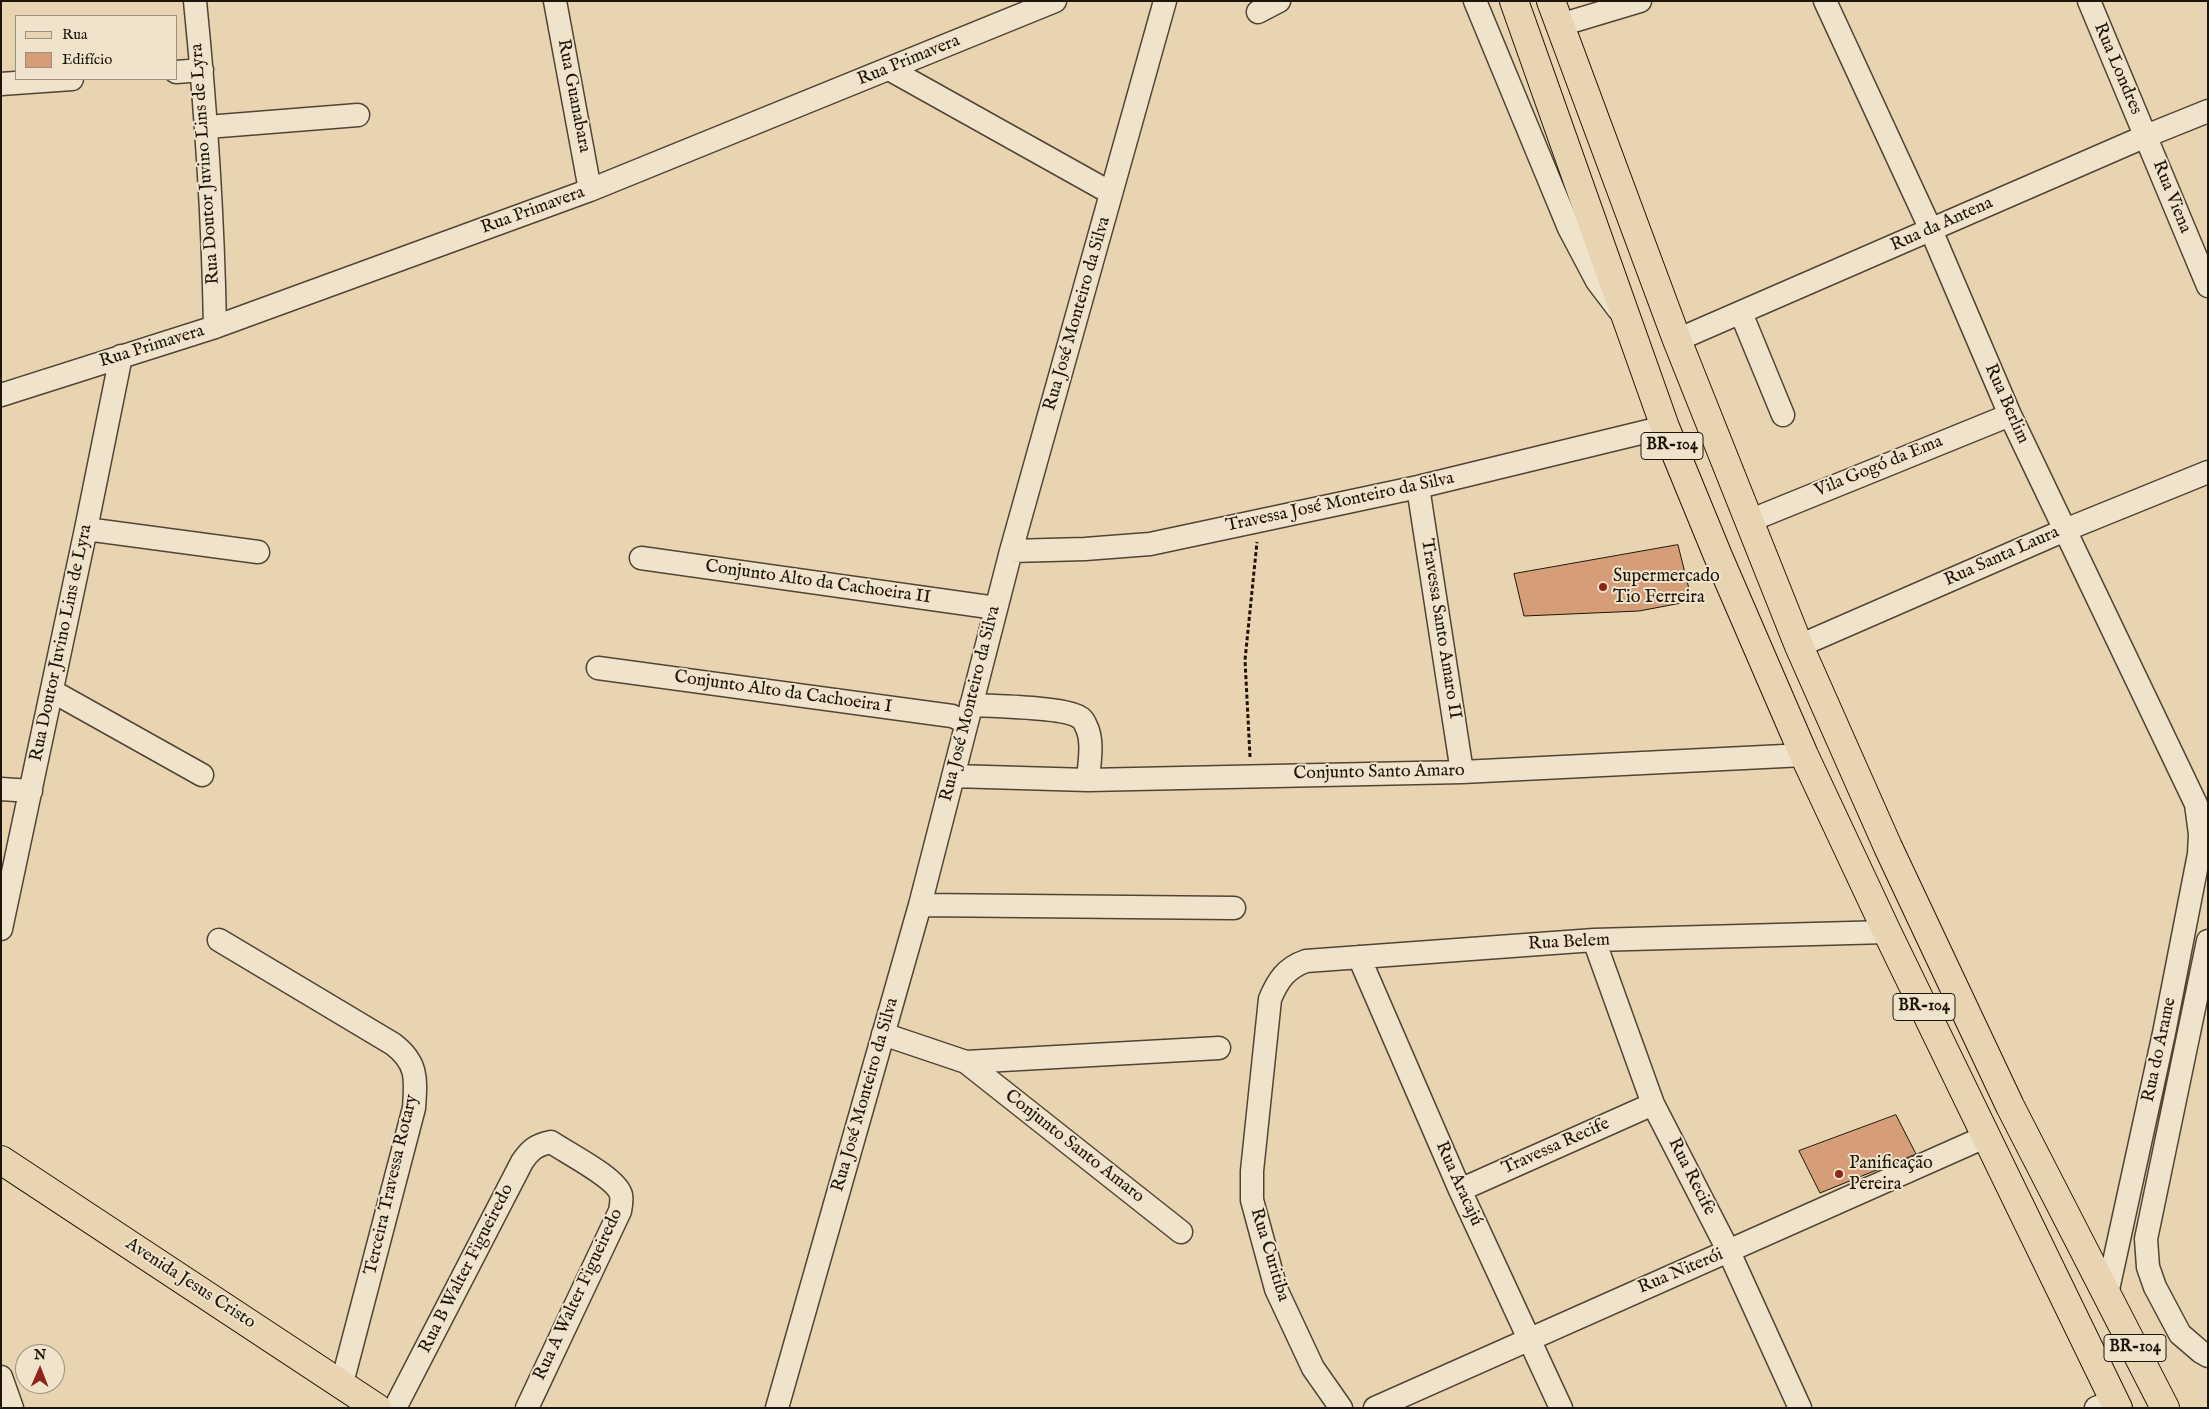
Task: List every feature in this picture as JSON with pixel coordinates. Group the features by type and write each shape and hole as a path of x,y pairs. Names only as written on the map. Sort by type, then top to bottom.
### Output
{"main road":[{"name":"BR-104","path":"1514,1 1665,427 1804,755 1887,932 1987,1136 2110,1405"},
{"name":"BR-104","path":"1556,13 1677,340 1799,646 1888,847 2010,1106 2165,1408"},
{"name":"Avenida Jesus Cristo","path":"1,1160 359,1400"}],"street":[{"name":"Rua Doutor Juvino Lins de Lyra","path":"195,1 207,127 214,254 215,327"},
{"name":"Rua Guanabara","path":"555,1 590,190"},
{"name":"Rua Primavera","path":"1,396 215,327 590,190 1056,1"},
{"name":"Rua José Monteiro da Silva","path":"778,1408 920,905 1011,550 1166,1"},
{"path":"1258,12 1279,1"},
{"path":"1475,1 1568,228 1609,300 1626,319"},
{"path":"1556,13 1640,1"},
{"name":"Rua Berlim","path":"1825,1 1931,230 2010,415 2196,804"},
{"name":"Rua Londres","path":"2089,1 2146,136"},
{"path":"888,69 1111,193"},
{"path":"178,72 202,70"},
{"path":"1,84 58,80"},
{"name":"Rua da Antena","path":"1677,340 2146,136 2208,111"},
{"path":"207,127 358,115"},
{"name":"Rua Viena","path":"2146,136 2208,286"},
{"path":"1742,313 1783,415"},
{"name":"Rua Doutor Juvino Lins de Lyra","path":"1,929 121,356"},
{"name":"Vila Gogó da Ema","path":"1749,520 2010,415"},
{"name":"Travessa José Monteiro da Silva","path":"1011,550 1085,549 1150,544 1418,487 1665,427"},
{"name":"Rua Santa Laura","path":"1799,646 2065,530 2208,472"},
{"name":"Travessa Santo Amaro II","path":"1418,487 1462,772"},
{"path":"86,529 258,552"},
{"name":"Conjunto Alto da Cachoeira II","path":"640,558 996,608"},
{"name":"Conjunto Alto da Cachoeira I","path":"598,668 952,716 969,713 1040,709 1068,712 1080,717 1087,728 1090,743 1088,780"},
{"path":"52,691 202,775"},
{"name":"Conjunto Santo Amaro","path":"953,776 1088,780 1462,772 1804,755"},
{"path":"1,789 31,791"},
{"name":"Rua do Arame","path":"2107,1294 2164,1033 2199,854 2200,834 2196,804"},
{"path":"920,905 1234,908"},
{"name":"Rua Belem","path":"1270,999 1276,985 1291,966 1306,961 1594,940 1887,932"},
{"name":"Terceira Travessa Rotary","path":"219,940 393,1044 405,1054 414,1073 414,1108 359,1400"},
{"name":"Rua Recife","path":"1594,940 1653,1104 1729,1252 1800,1408"},
{"path":"2208,941 2146,1239 2148,1267 2155,1287 2180,1334 2208,1356"},
{"name":"Rua Aracajú","path":"1359,957 1460,1190 1561,1408"},
{"name":"Rua Curitiba","path":"1270,999 1252,1171 1252,1200 1276,1289 1313,1368 1341,1408"},
{"name":"Conjunto Santo Amaro","path":"883,1034 966,1062 1182,1232"},
{"name":"Conjunto Santo Amaro","path":"966,1062 1219,1048"},
{"name":"Travessa Recife","path":"1460,1190 1653,1104"},
{"name":"Rua Niterói","path":"1375,1408 1987,1136"},
{"name":"Rua A Walter Figueiredo","path":"528,1408 620,1211 622,1196 614,1183 550,1142"},
{"name":"Rua B Walter Figueiredo","path":"395,1408 522,1162 530,1150 539,1144 550,1142"},
{"path":"2,1377 12,1408"}],"path":[{"path":"1251,776 1245,660 1260,522"}],"building":[{"name":"Supermercado Tio Ferreira","path":"1678,545 1692,601 1639,611 1524,616 1514,574"},
{"name":"Panificação Pereira","path":"1896,1115 1916,1154 1820,1193 1799,1151"}],"place":[{"name":"Supermercado Tio Ferreira","path":"1603,587"},
{"name":"Panificação Pereira","path":"1839,1174"}]}
